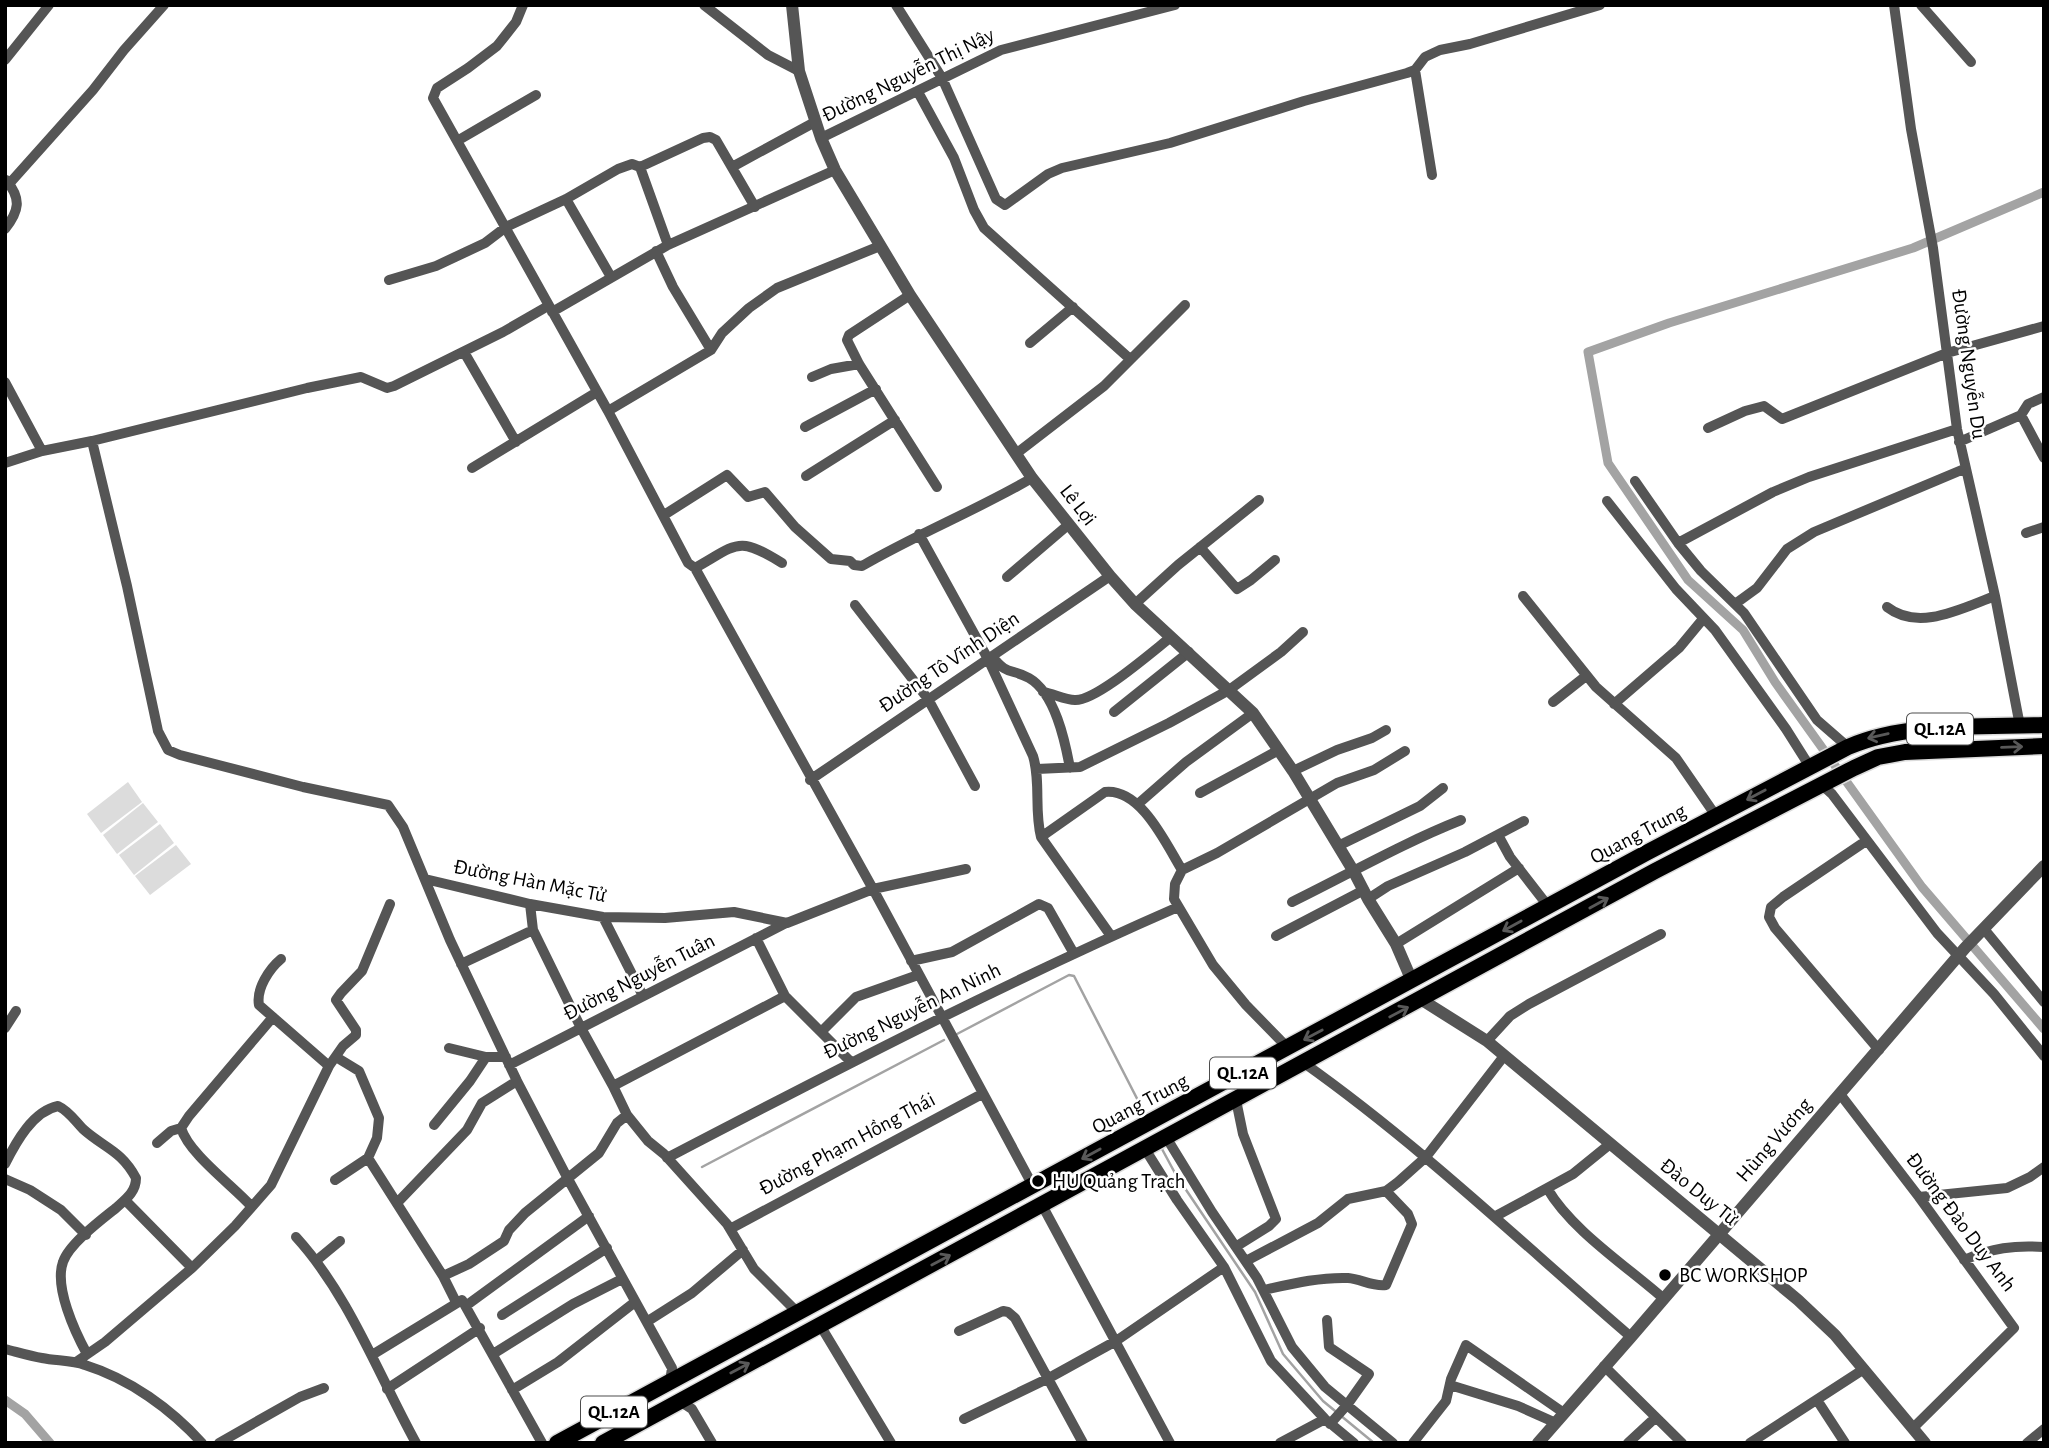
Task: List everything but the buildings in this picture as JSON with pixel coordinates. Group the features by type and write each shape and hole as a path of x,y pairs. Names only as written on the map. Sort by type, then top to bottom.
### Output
{"highway":[{"name":"QL.12A","path":"1813,765 1871,737 1904,731 2044,725"},
{"path":"1975,727 1975,748"},
{"name":"QL.12A","path":"1823,784 1878,757 1905,752 2044,746"},
{"name":"Quang Trung","path":"557,1443 1813,765"},
{"name":"Quang Trung","path":"603,1443 1823,784"},
{"path":"1646,853 1656,872"},
{"path":"1412,981 1422,1000"},
{"path":"1227,1082 1236,1100"},
{"path":"1175,1109 1184,1128"},
{"path":"1128,1134 1141,1151"},
{"path":"1033,1186 1042,1205"},
{"path":"670,1382 680,1401"}],"street":[{"path":"5,60 49,5"},
{"path":"5,229 18,207 7,182 93,90 164,5"},
{"path":"523,5 516,22 497,46 434,92 433,98 608,411 688,564 695,568 873,890 1033,1186"},
{"path":"704,5 768,55 799,71"},
{"name":"Lê Lợi","path":"792,5 799,71 821,138 835,170 910,295 1032,478 1068,525 1135,604 1252,713 1293,771 1354,872 1396,944 1412,981"},
{"path":"896,5 942,78 996,199 1005,205 1048,174 1062,168 1170,143 1415,70 1425,57 1440,50 1470,44 1600,5"},
{"name":"Đường Nguyễn Thị Nậy","path":"821,138 918,92 983,57 1008,48 1175,5"},
{"name":"Đường Nguyễn Du","path":"1894,5 1911,129 1933,248 1956,429 1995,596 2020,726"},
{"path":"1922,5 1971,62"},
{"path":"1415,70 1432,175"},
{"path":"918,92 954,158 974,211 984,228 1130,359"},
{"path":"457,141 536,95"},
{"path":"733,167 815,122"},
{"path":"388,280 436,266 485,243 506,227 566,199 626,166 632,164 640,167 703,138 716,140 755,207"},
{"path":"640,167 668,245"},
{"path":"5,463 42,451 361,377 387,388 394,386 550,309 668,245 835,170"},
{"path":"566,199 611,277"},
{"path":"608,411 711,350 722,333 749,308 777,288 880,246"},
{"path":"656,251 673,288 711,350"},
{"path":"910,295 847,338 859,364 937,487"},
{"path":"1017,453 1090,398 1179,314 1185,305"},
{"path":"1030,343 1073,307"},
{"path":"1708,428 1745,411 1765,406 1782,419 1947,353 2044,326"},
{"path":"464,352 516,442"},
{"path":"812,377 831,369 859,364"},
{"path":"5,382 42,451"},
{"path":"806,427 876,389"},
{"path":"472,468 597,392"},
{"path":"1959,442 2021,415 2028,404 2044,397"},
{"path":"2021,415 2042,452"},
{"path":"806,476 895,421"},
{"path":"1678,543 1773,492 1809,477 1956,429"},
{"path":"92,441 163,744 168,750 180,755 388,806 403,827 461,964 517,1081 672,1368 670,1382"},
{"path":"1735,604 1757,588 1787,549 1814,532 1965,469"},
{"path":"664,515 727,475 748,497 765,492 795,527 835,561 845,560 862,566 919,534 1000,497 1032,478"},
{"path":"1635,481 1678,543 1701,571 1735,604 1768,646 1818,720 1844,749"},
{"path":"1135,604 1259,500"},
{"path":"1607,501 1675,589 1714,630 1813,765"},
{"path":"1007,577 1068,525"},
{"path":"2026,533 2044,527"},
{"path":"919,534 990,657 1037,769 1037,820 1041,837 1111,936"},
{"path":"695,568 739,545 758,549 782,564"},
{"path":"1200,547 1237,589 1275,560"},
{"name":"Đường Tô Vĩnh Diện","path":"810,780 1110,576"},
{"path":"1523,596 1586,676 1676,758 1716,816"},
{"path":"1887,607 1898,615 1912,618 1933,617 1995,596"},
{"path":"855,605 928,699 975,786"},
{"path":"1614,704 1679,648 1703,619"},
{"path":"1037,769 1070,768 1090,762 1229,690 1303,632"},
{"path":"1043,692 1075,700 1087,697 1171,637"},
{"path":"1114,712 1188,652"},
{"path":"990,657 1002,668 1028,678 1043,692 1058,721 1070,768"},
{"path":"1553,702 1586,676"},
{"path":"1138,804 1174,771 1252,713"},
{"path":"1293,771 1386,730"},
{"path":"1200,793 1279,750"},
{"path":"1288,1048 1226,982 1174,899 1173,889 1182,870 1217,853 1309,797 1388,763 1405,751"},
{"path":"1823,784 1937,933 1962,951 2044,1056"},
{"path":"1338,846 1420,806 1443,788"},
{"path":"1041,837 1105,792 1114,792 1138,804 1182,870"},
{"path":"1292,902 1394,849 1461,820"},
{"path":"1276,936 1524,821"},
{"path":"1497,835 1548,906"},
{"path":"1867,841 1775,903 1769,911 1769,917 1775,928 1879,1050"},
{"name":"Hùng Vương","path":"1538,1443 1962,951 2044,866"},
{"path":"1396,944 1519,868"},
{"path":"787,923 873,890 965,869"},
{"name":"Đường Hàn Mặc Tử","path":"425,879 530,904 603,917 665,918 734,912 787,923"},
{"path":"76,1362 192,1268 235,1226 275,1178 329,1066 343,1046 356,1034 337,1005 337,997 362,971 390,904"},
{"path":"530,904 533,930 627,1115 730,1229 754,1269 798,1313"},
{"path":"911,961 952,952 1039,904 1048,908 1073,952"},
{"name":"Đường Nguyễn An Ninh","path":"667,1158 851,1062 1073,952 1178,906"},
{"path":"603,917 643,996"},
{"name":"Đường Nguyễn Tuân","path":"508,1061 581,1028 787,923"},
{"path":"461,964 533,930"},
{"path":"1983,931 2044,1002"},
{"path":"1487,1041 1510,1016 1529,1004 1661,933"},
{"path":"756,938 785,996 851,1062"},
{"path":"281,958 267,974 258,1000 259,1005 329,1066"},
{"path":"821,1032 856,997 918,975"},
{"path":"613,1086 785,996"},
{"name":"Đào Duy Từ","path":"1422,1000 1487,1041 1816,1316 1925,1443"},
{"path":"5,1028 16,1011"},
{"path":"157,1143 171,1131 181,1128 273,1017"},
{"path":"449,1048 508,1061"},
{"path":"434,1125 470,1081 486,1056"},
{"path":"1246,1261 1318,1223 1348,1199 1386,1191 1426,1157 1504,1056"},
{"path":"334,1180 368,1158 377,1138 379,1118 359,1072 336,1057"},
{"path":"1304,1063 1426,1157 1631,1337"},
{"path":"397,1203 467,1130 482,1103 517,1081"},
{"name":"Đường Phạm Hồng Thái","path":"730,1229 982,1094"},
{"name":"Đường Đào Duy Anh","path":"1840,1094 2014,1328 1913,1428"},
{"path":"1236,1100 1243,1134 1276,1219 1237,1246"},
{"path":"5,1164 36,1119 49,1108 62,1108 86,1131 110,1146 133,1171 136,1184 132,1192 66,1255 62,1263 64,1296 74,1329 87,1354"},
{"path":"443,1276 470,1264 504,1241 509,1230 525,1213 599,1153 617,1123 627,1115"},
{"path":"181,1128 201,1158 251,1206"},
{"path":"1166,1137 1264,1290 1292,1347 1345,1407 1392,1443"},
{"path":"1496,1216 1573,1174 1610,1144"},
{"path":"1141,1151 1224,1267 1271,1361 1354,1443"},
{"path":"368,1158 443,1276 480,1328 542,1443"},
{"path":"1919,1197 2007,1188 2044,1167"},
{"path":"5,1178 61,1210 86,1235"},
{"path":"1547,1188 1557,1204 1580,1228 1664,1299"},
{"path":"1264,1290 1292,1283 1348,1278 1386,1285 1412,1224 1408,1214 1386,1191"},
{"path":"124,1200 192,1268"},
{"path":"1042,1205 1170,1443"},
{"path":"372,1355 462,1304 589,1216"},
{"path":"296,1237 317,1260 372,1355 416,1443"},
{"path":"317,1260 340,1241"},
{"path":"1964,1260 1996,1248 2024,1245 2044,1247"},
{"path":"502,1315 607,1248"},
{"path":"648,1321 692,1293 743,1250"},
{"path":"964,1419 1049,1378 1116,1341 1224,1267"},
{"path":"493,1354 573,1304 622,1279"},
{"path":"512,1390 558,1362 635,1302"},
{"path":"959,1331 1003,1311 1008,1312 1021,1328 1083,1443"},
{"path":"1280,1443 1330,1420 1345,1407 1369,1374 1328,1347 1327,1320"},
{"path":"820,1325 891,1443"},
{"path":"387,1389 480,1328"},
{"path":"1413,1443 1446,1401 1466,1345 1564,1413"},
{"path":"5,1349 41,1358 76,1362 98,1370 161,1405 202,1443"},
{"path":"1604,1366 1682,1443"},
{"path":"1750,1443 1767,1438 1864,1369"},
{"path":"1450,1385 1518,1406 1556,1423"},
{"path":"219,1443 300,1397 324,1388"},
{"path":"1817,1400 1845,1443"},
{"path":"680,1401 692,1409 712,1443"},
{"path":"1628,1443 1655,1418"},
{"path":"2027,1443 2044,1429"}],"shaded area":[{"path":"128,782 142,802 101,833 87,814"},
{"path":"143,803 158,822 117,854 103,835"},
{"path":"160,824 174,843 134,875 119,855"},
{"path":"176,845 191,864 150,895 135,876"}],"waterway":[{"path":"2044,192 1913,248 1669,323 1588,352 1608,463 1688,580 1743,630 1775,682 1922,887 2044,1029"},
{"path":"957,1034 1069,975 1074,976 1147,1118"},
{"path":"702,1167 944,1040"},
{"path":"1162,1149 1176,1175 1255,1292 1283,1354 1323,1401 1374,1443"},
{"path":"5,1400 25,1414 50,1443"}],"place":[{"name":"HU Quảng Trạch","path":"1038,1181"},
{"name":"BC WORKSHOP","path":"1665,1275"}]}
